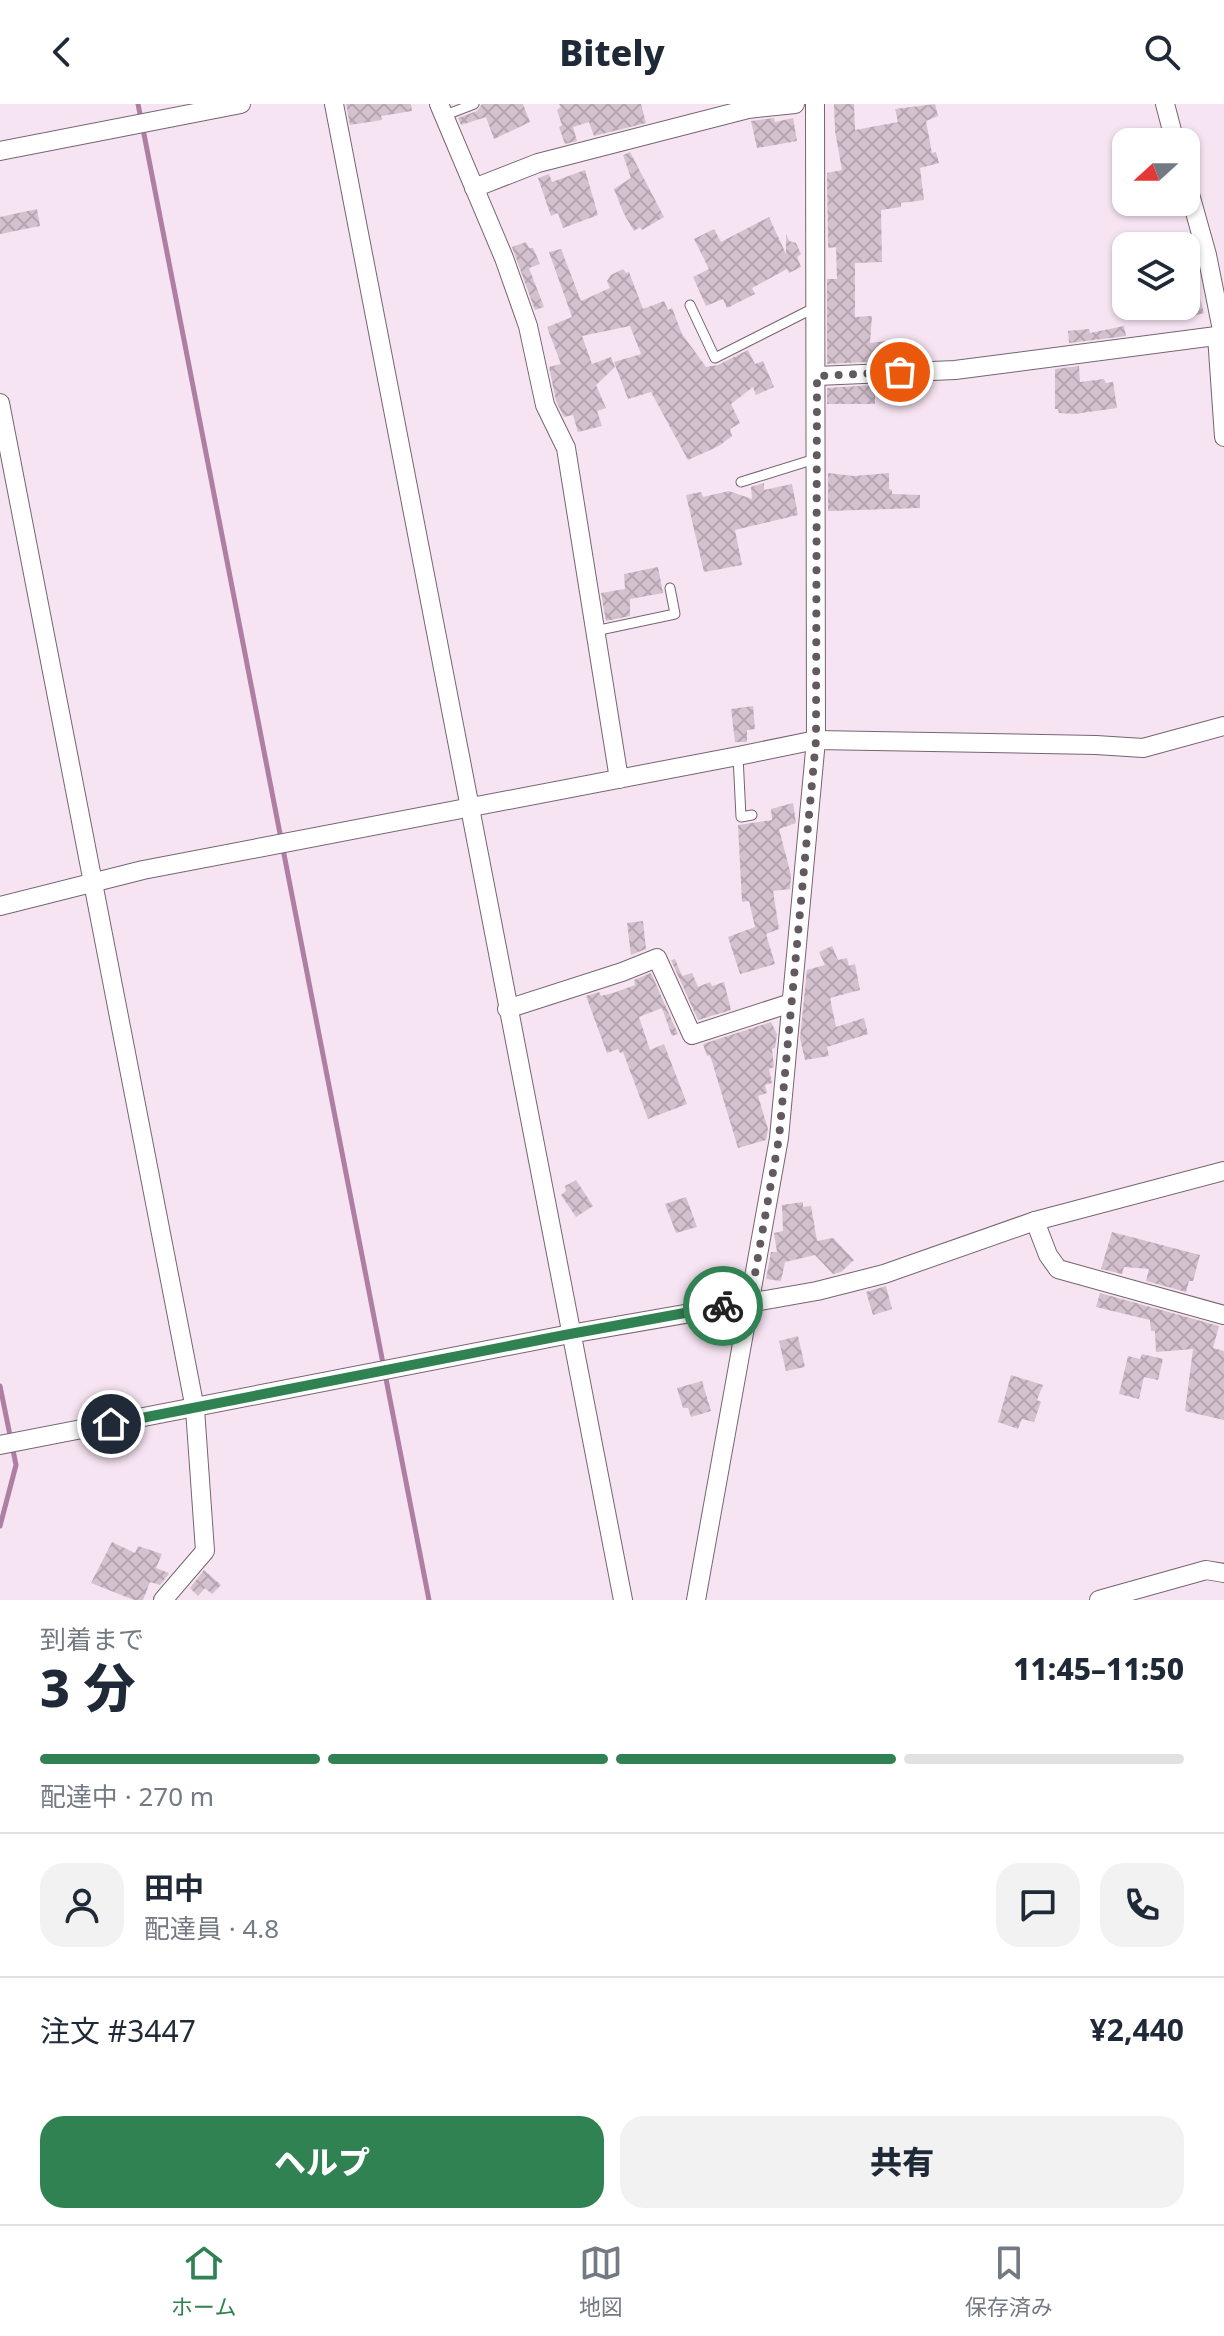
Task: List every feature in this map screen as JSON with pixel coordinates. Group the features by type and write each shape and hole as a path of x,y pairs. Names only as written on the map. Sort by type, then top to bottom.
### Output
{"street":[{"path":"0,151 241,104"},
{"path":"334,104 623,1600"},
{"path":"474,188 538,163 748,109 795,104"},
{"path":"696,1600 779,1138 816,740 815,104"},
{"path":"1165,104 1171,128"},
{"path":"441,110 528,326 545,405 566,448 619,779"},
{"path":"1196,216 1207,255 1222,336 1224,437"},
{"path":"817,376 955,370 1222,336"},
{"path":"0,403 195,1409 205,1551 163,1600"},
{"path":"0,906 94,881 816,740 1143,748 1224,726"},
{"path":"507,1009 657,958 692,1035 791,1003"},
{"path":"0,1445 570,1334 817,1291 884,1274 1035,1221 1224,1171"},
{"path":"1035,1221 1048,1255 1058,1269 1224,1315"},
{"path":"1099,1600 1206,1570 1224,1573"}],"lane":[{"path":"441,110 474,104"},
{"path":"690,305 715,358 814,308"},
{"path":"741,482 815,459"},
{"path":"595,631 675,614 670,588"},
{"path":"738,756 741,817 752,815"}],"building":[{"path":"346,104 411,104 412,111 350,125"},
{"path":"482,104 523,104 530,122 494,139 486,117 461,125 458,118 477,111"},
{"path":"559,104 641,104 646,123 594,136 589,122 573,127 577,141 565,144 559,127 562,125 557,110 561,107"},
{"path":"834,104 854,104 855,130 898,122 895,109 935,104 938,116 926,121 932,153 936,152 939,163 920,168 924,200 881,210 882,262 855,263 855,317 872,316 870,343 903,339 903,350 920,349 921,359 827,364 827,279 837,279 836,247 828,248 827,173 842,170"},
{"path":"774,118 775,122 793,118 797,141 757,148 751,121"},
{"path":"630,152 664,217 642,230 640,227 634,231 614,189 631,178 623,155"},
{"path":"585,170 598,215 563,228 558,213 551,216 538,178 549,174 552,182"},
{"path":"37,209 40,226 0,234 0,217"},
{"path":"769,217 786,254 786,234 789,241 796,243 801,254 797,257 801,267 789,273 787,269 752,288 755,294 727,308 723,299 706,306 693,277 709,269 694,239 714,229 721,242"},
{"path":"526,242 529,248 533,248 540,264 529,268 544,307 535,310 512,247"},
{"path":"561,249 581,301 610,288 607,281 611,275 623,269 629,272 643,309 664,301 668,310 672,308 682,334 706,367 718,365 748,350 755,364 763,361 774,387 756,395 753,387 731,404 740,423 730,429 732,436 719,446 688,460 651,392 628,399 614,362 641,354 630,326 582,336 592,364 611,357 615,367 596,385 606,408 597,411 602,426 578,432 573,415 564,417 556,401 549,367 561,364 547,327 572,317 549,252"},
{"path":"1124,326 1126,336 1069,343 1068,331 1089,329 1090,333"},
{"path":"1079,366 1080,382 1104,379 1106,383 1113,382 1117,408 1074,414 1059,413 1055,409 1055,369"},
{"path":"875,385 875,404 827,404 827,388"},
{"path":"828,473 854,476 889,473 892,494 920,495 920,508 828,511"},
{"path":"764,483 764,490 792,484 798,515 735,530 742,565 704,572 686,495 701,492 703,497 729,491 752,499 751,487"},
{"path":"658,567 663,593 630,599 630,616 606,621 601,593 625,589 624,574"},
{"path":"753,706 755,729 747,730 747,742 735,742 731,709"},
{"path":"793,803 796,823 779,829 791,875 790,889 773,891 779,929 766,934 775,964 740,974 728,937 755,927 749,901 742,902 738,825 772,820 771,809"},
{"path":"643,921 646,949 631,955 627,923"},
{"path":"832,946 838,960 847,958 849,966 855,964 860,990 830,998 836,1027 864,1018 868,1034 827,1047 829,1056 805,1060 800,1038 807,970 825,965 819,952"},
{"path":"675,959 682,976 692,973 698,987 710,982 712,986 724,982 731,1010 698,1020 671,960"},
{"path":"651,973 678,1034 672,1036 662,1008 639,1017 650,1050 664,1044 687,1104 648,1119 623,1052 620,1053 618,1049 607,1053 586,996 616,992 635,985 634,980"},
{"path":"771,1022 777,1034 775,1048 772,1049 774,1067 769,1069 772,1083 765,1085 767,1093 758,1096 768,1129 766,1140 738,1148 710,1055 707,1056 703,1044"},
{"path":"576,1180 593,1206 576,1217 561,1195 566,1191 565,1186"},
{"path":"686,1197 697,1227 676,1233 665,1204"},
{"path":"803,1202 803,1207 811,1206 817,1241 833,1238 854,1260 841,1272 833,1274 815,1255 785,1262 781,1281 766,1279 771,1252 777,1252 774,1233 783,1231 782,1205"},
{"path":"1112,1232 1200,1255 1193,1281 1189,1281 1186,1292 1146,1281 1149,1269 1124,1267 1122,1274 1101,1269"},
{"path":"886,1286 892,1309 873,1315 866,1292"},
{"path":"1100,1293 1219,1326 1213,1348 1224,1351 1224,1420 1185,1411 1193,1349 1156,1352 1155,1331 1151,1331 1150,1320 1096,1307"},
{"path":"798,1336 805,1367 786,1371 779,1341"},
{"path":"1142,1354 1163,1359 1158,1380 1144,1377 1139,1399 1119,1394 1128,1356 1140,1359"},
{"path":"1011,1375 1043,1385 1034,1422 1022,1419 1018,1429 998,1422"},
{"path":"702,1381 711,1411 691,1417 688,1408 683,1408 677,1388"},
{"path":"112,1542 135,1553 138,1546 162,1554 156,1568 169,1573 160,1585 150,1582 143,1600 134,1600 91,1583"},
{"path":"204,1570 221,1585 212,1594 205,1588 198,1596 190,1588"}],"waterway":[{"path":"138,104 141,119"},
{"path":"143,129 429,1600"},
{"path":"0,1386 16,1465 0,1526"}],"way so far":[{"path":"723,1306 750,1302 784,1095 816,740 817,376 900,372"}],"route":[{"path":"111,1424 723,1306"}]}
